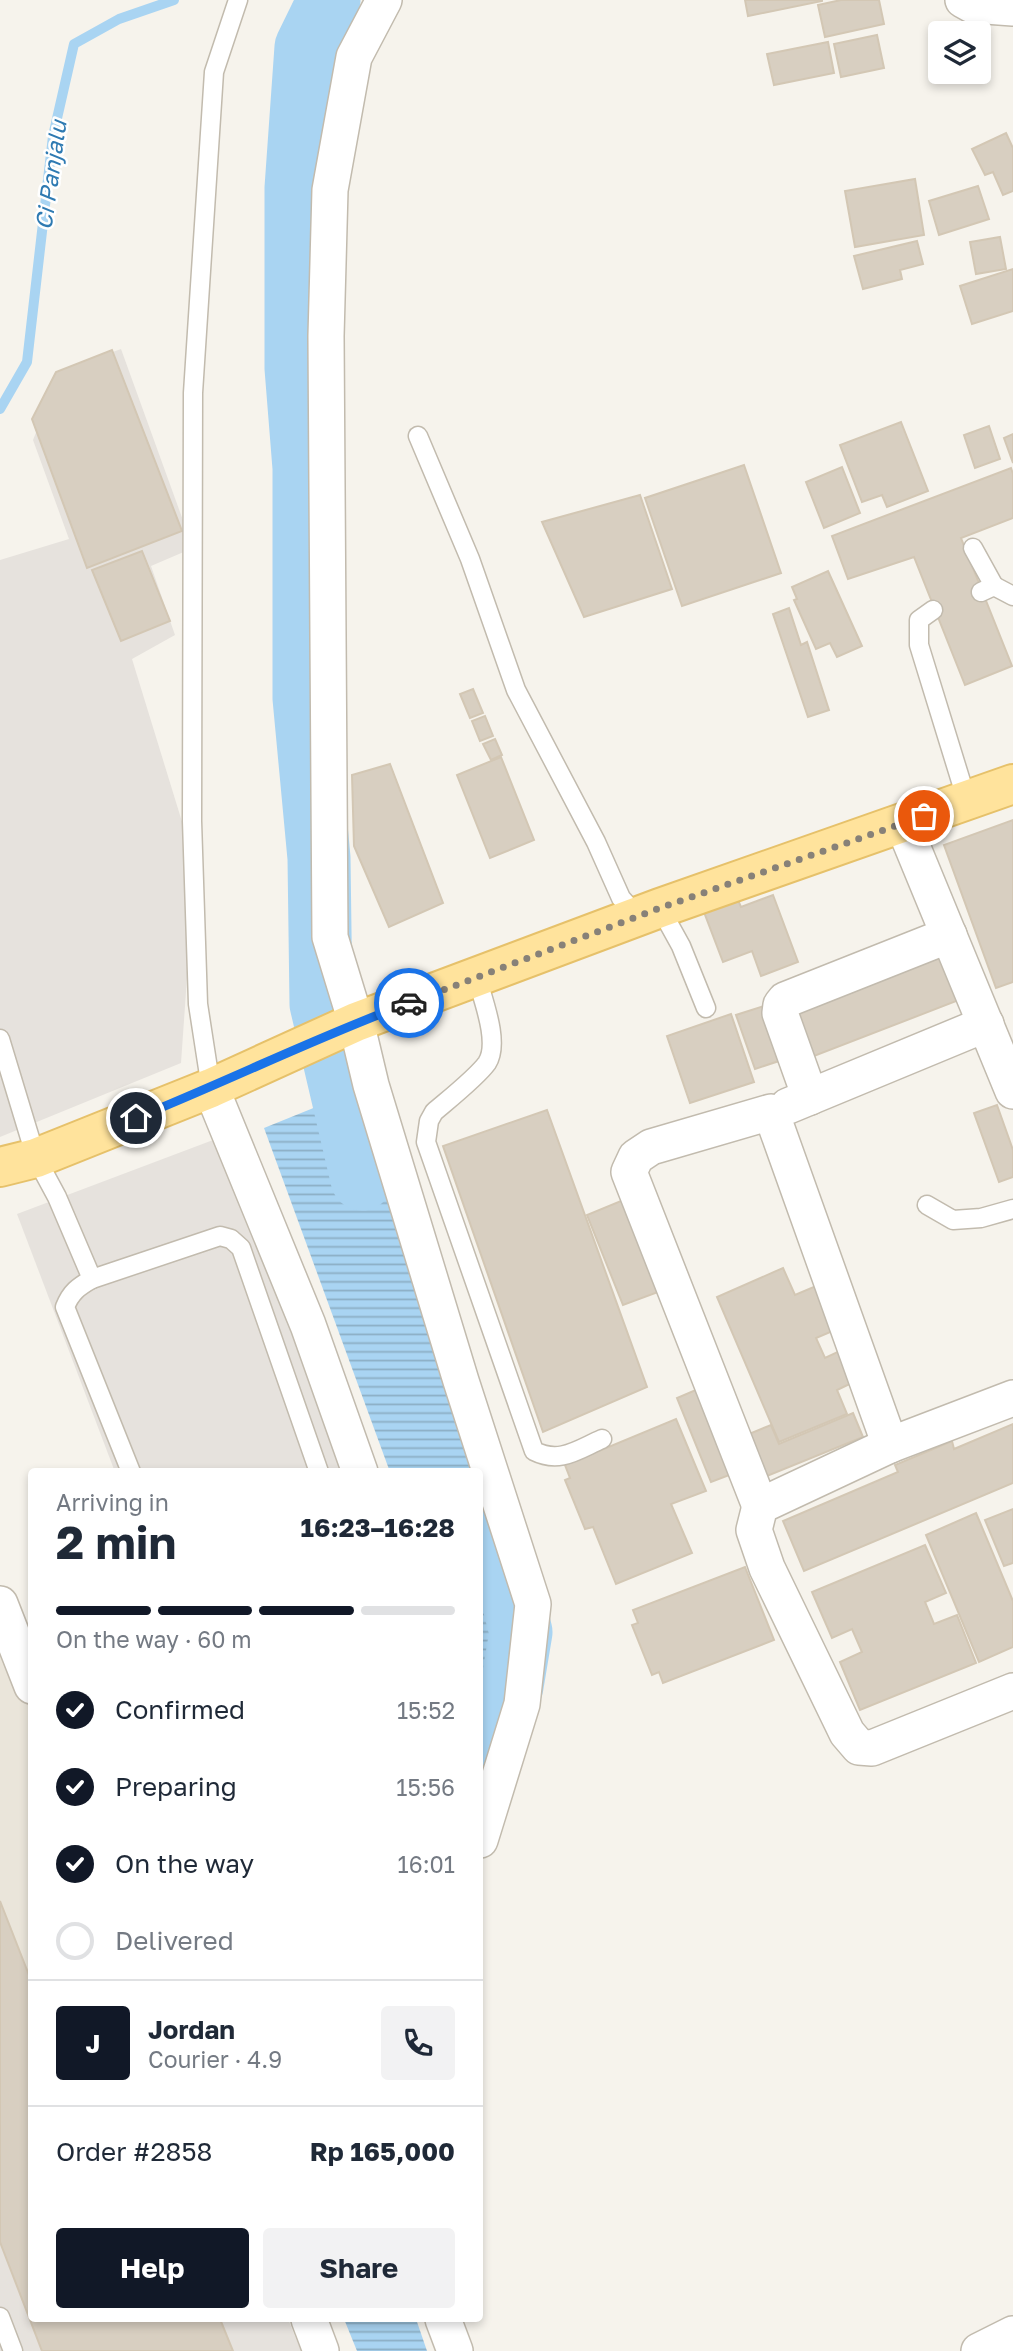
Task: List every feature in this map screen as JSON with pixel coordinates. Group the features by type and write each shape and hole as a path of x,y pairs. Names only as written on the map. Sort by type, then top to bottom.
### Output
{"main road":[{"path":"18,1162 226,1080 351,1025 649,913 1013,784"}],"street":[{"path":"384,0 354,57 330,190 326,350 330,937 351,1025 533,1604 522,1704 483,1830"},
{"path":"963,0 972,5 1013,8"},
{"path":"903,824 1013,1091"},
{"path":"810,1097 780,1013 785,1000 949,934"},
{"path":"986,1024 771,1112 651,1147 636,1157 629,1172 760,1506 754,1530 767,1568 847,1734 859,1747 873,1748 1013,1691"},
{"path":"226,1080 359,1468"},
{"path":"771,1112 890,1445"},
{"path":"760,1506 890,1445 1013,1398"},
{"path":"0,1604 28,1676"},
{"path":"310,2322 321,2351"},
{"path":"444,2322 456,2351"},
{"path":"979,2351 1013,2334"}],"lane":[{"path":"226,1080 198,1004 192,821 193,393 214,72 238,0"},
{"path":"418,436 470,559 516,690 596,842 621,898 649,913 681,946 706,1008"},
{"path":"973,548 987,589 1013,596"},
{"path":"933,610 919,620 919,645 967,801"},
{"path":"477,978 491,1029 491,1050 487,1063 434,1112 429,1121 426,1142 534,1451 548,1458 562,1457 601,1439"},
{"path":"0,1039 18,1162 57,1197 92,1279"},
{"path":"927,1205 953,1220 981,1218 1013,1209"},
{"path":"129,1468 65,1307 76,1288 92,1279 220,1236 231,1239 241,1248 318,1468"},
{"path":"0,2317 13,2351"}],"shaded area":[{"path":"121,349 193,548 151,566 175,635 132,659 195,864 181,1063 0,1137 0,560 69,539 33,440 61,371"},
{"path":"229,1134 357,1468 113,1468 17,1214"},
{"path":"0,1624 28,1701 28,2005 0,1935"},
{"path":"0,1935 28,2271 28,2322 289,2322 301,2351 0,2351"}],"water":[{"path":"353,1092 476,1468 389,1468 264,1128"},
{"path":"483,1506 506,1645 491,1764 483,1785"},
{"path":"345,2322 417,2322 427,2351 357,2351"}],"building":[{"path":"745,0 822,0 822,1 748,16"},
{"path":"841,0 879,0 884,24 825,37 818,5"},
{"path":"877,35 884,68 841,77 834,44"},
{"path":"828,42 834,73 774,85 767,54"},
{"path":"1006,133 1013,148 1013,191 1003,195 993,172 985,175 972,149"},
{"path":"915,179 924,235 855,247 845,191"},
{"path":"978,186 989,219 939,235 929,201"},
{"path":"1000,237 1006,269 976,274 970,242"},
{"path":"917,241 923,264 900,270 902,279 863,289 854,256"},
{"path":"1013,269 1013,311 972,324 960,286"},
{"path":"112,350 182,531 87,568 32,419 56,372"},
{"path":"901,422 928,491 887,507 882,495 862,502 840,445"},
{"path":"989,426 1000,459 975,468 964,435"},
{"path":"1013,434 1013,463 1004,438"},
{"path":"744,465 781,573 682,606 645,498"},
{"path":"842,467 860,513 824,528 806,482"},
{"path":"1011,468 1013,518 961,538 1012,666 965,685 914,557 848,579 832,536"},
{"path":"640,495 672,589 584,617 542,522"},
{"path":"142,551 170,621 121,641 92,570"},
{"path":"828,571 862,646 837,657 830,643 816,649 794,600 797,599 792,587"},
{"path":"789,608 801,645 807,642 829,710 808,717 773,614"},
{"path":"473,689 483,713 470,718 460,694"},
{"path":"485,716 493,736 480,741 472,721"},
{"path":"495,739 502,755 491,760 483,744"},
{"path":"501,757 534,840 490,858 457,775"},
{"path":"390,764 443,903 389,927 354,846 352,775"},
{"path":"1013,820 1013,982 996,988 944,845"},
{"path":"773,895 798,962 761,976 752,951 723,962 704,912 738,900 741,907"},
{"path":"944,948 964,998 814,1056 795,1007"},
{"path":"767,1005 785,1059 755,1069 736,1015"},
{"path":"731,1014 754,1082 690,1103 667,1036"},
{"path":"997,1105 1013,1150 1013,1177 999,1182 974,1113"},
{"path":"547,1110 647,1387 543,1432 443,1146"},
{"path":"633,1196 669,1288 623,1305 587,1215"},
{"path":"783,1268 795,1295 816,1286 835,1330 816,1338 825,1358 844,1349 858,1380 837,1390 847,1414 779,1442 717,1297"},
{"path":"705,1386 740,1471 711,1482 677,1398"},
{"path":"853,1413 863,1437 767,1476 749,1434 771,1425 779,1444"},
{"path":"676,1419 706,1491 671,1504 692,1553 616,1584 593,1527 585,1529 565,1480 570,1478 565,1465"},
{"path":"1013,1424 1013,1483 804,1571 783,1521 898,1472 895,1465 952,1441 954,1449"},
{"path":"1013,1509 1013,1563 1004,1566 985,1520"},
{"path":"976,1513 1013,1601 1013,1647 979,1662 926,1535"},
{"path":"925,1545 946,1593 925,1602 934,1624 957,1615 976,1663 860,1710 840,1662 862,1652 852,1629 832,1638 812,1592"},
{"path":"745,1567 774,1640 663,1683 659,1672 652,1675 632,1625 638,1623 633,1610"},
{"path":"0,1901 28,1973 28,2315 0,2242"},
{"path":"31,2322 221,2322 233,2351 42,2351"}],"waterway":[{"name":"Ci Panjalu","path":"0,409 27,362 53,136 74,44 119,19 174,0"},
{"path":"329,0 306,47 296,188 296,368 304,468 304,698 319,858 321,1004 362,1179"},
{"path":"483,1509 505,1571 521,1632 512,1686 483,1746"}],"way so far":[{"path":"409,1003 660,908 924,816"}],"route":[{"path":"136,1118 211,1088 356,1022 409,1003"}]}
